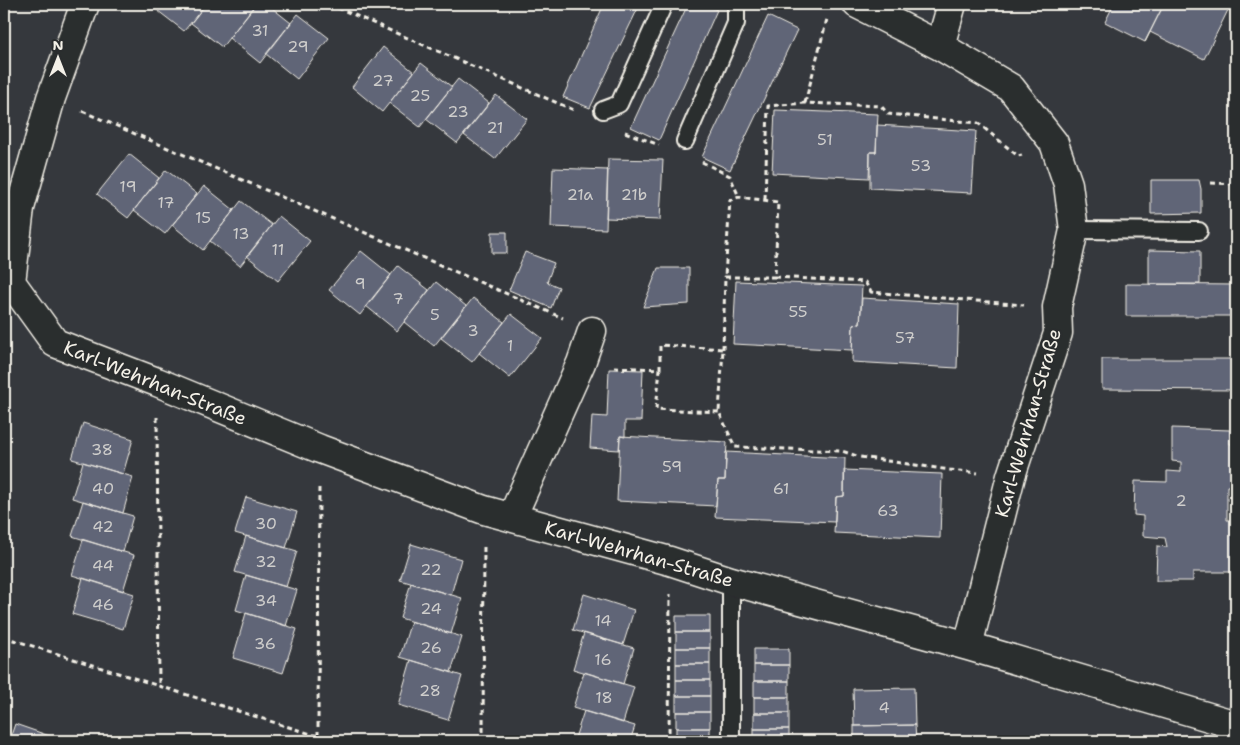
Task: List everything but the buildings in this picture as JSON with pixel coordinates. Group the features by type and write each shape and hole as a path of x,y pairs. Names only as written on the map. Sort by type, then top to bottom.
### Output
{"street":[{"name":"Karl-Wehrhan-Straße","path":"85,4 51,98 20,208 11,282 55,343 157,382 320,449 484,510 968,646 1236,725"},
{"name":"Karl-Wehrhan-Straße","path":"857,4 940,46 1011,88 1054,143 1068,184 1074,230 1058,307 1058,333 1011,476 968,646"},
{"path":"940,46 952,4"},
{"path":"512,517 581,363 592,331"}],"lane":[{"path":"603,110 619,104 664,4"},
{"path":"685,141 736,23 736,4"},
{"path":"1074,230 1199,231"},
{"path":"732,581 732,741"}],"path":[{"path":"329,4 580,113"},
{"path":"805,103 829,13"},
{"path":"51,98 592,331"},
{"path":"765,199 768,106 805,103 881,106 888,114 978,123 1018,156 1054,143"},
{"path":"623,131 664,147"},
{"path":"695,159 730,176 739,197"},
{"path":"1211,183 1236,184"},
{"path":"775,277 778,202 739,197 730,200 719,412 735,447 842,451 860,457 950,470 1011,476"},
{"path":"725,277 775,277 865,282 872,292 1058,307"},
{"path":"719,412 656,409 660,345 723,349"},
{"path":"581,363 593,366 660,369"},
{"path":"157,382 159,686"},
{"path":"318,736 320,449"},
{"path":"483,741 484,510"},
{"path":"669,741 670,561"},
{"path":"4,637 333,741"}]}
